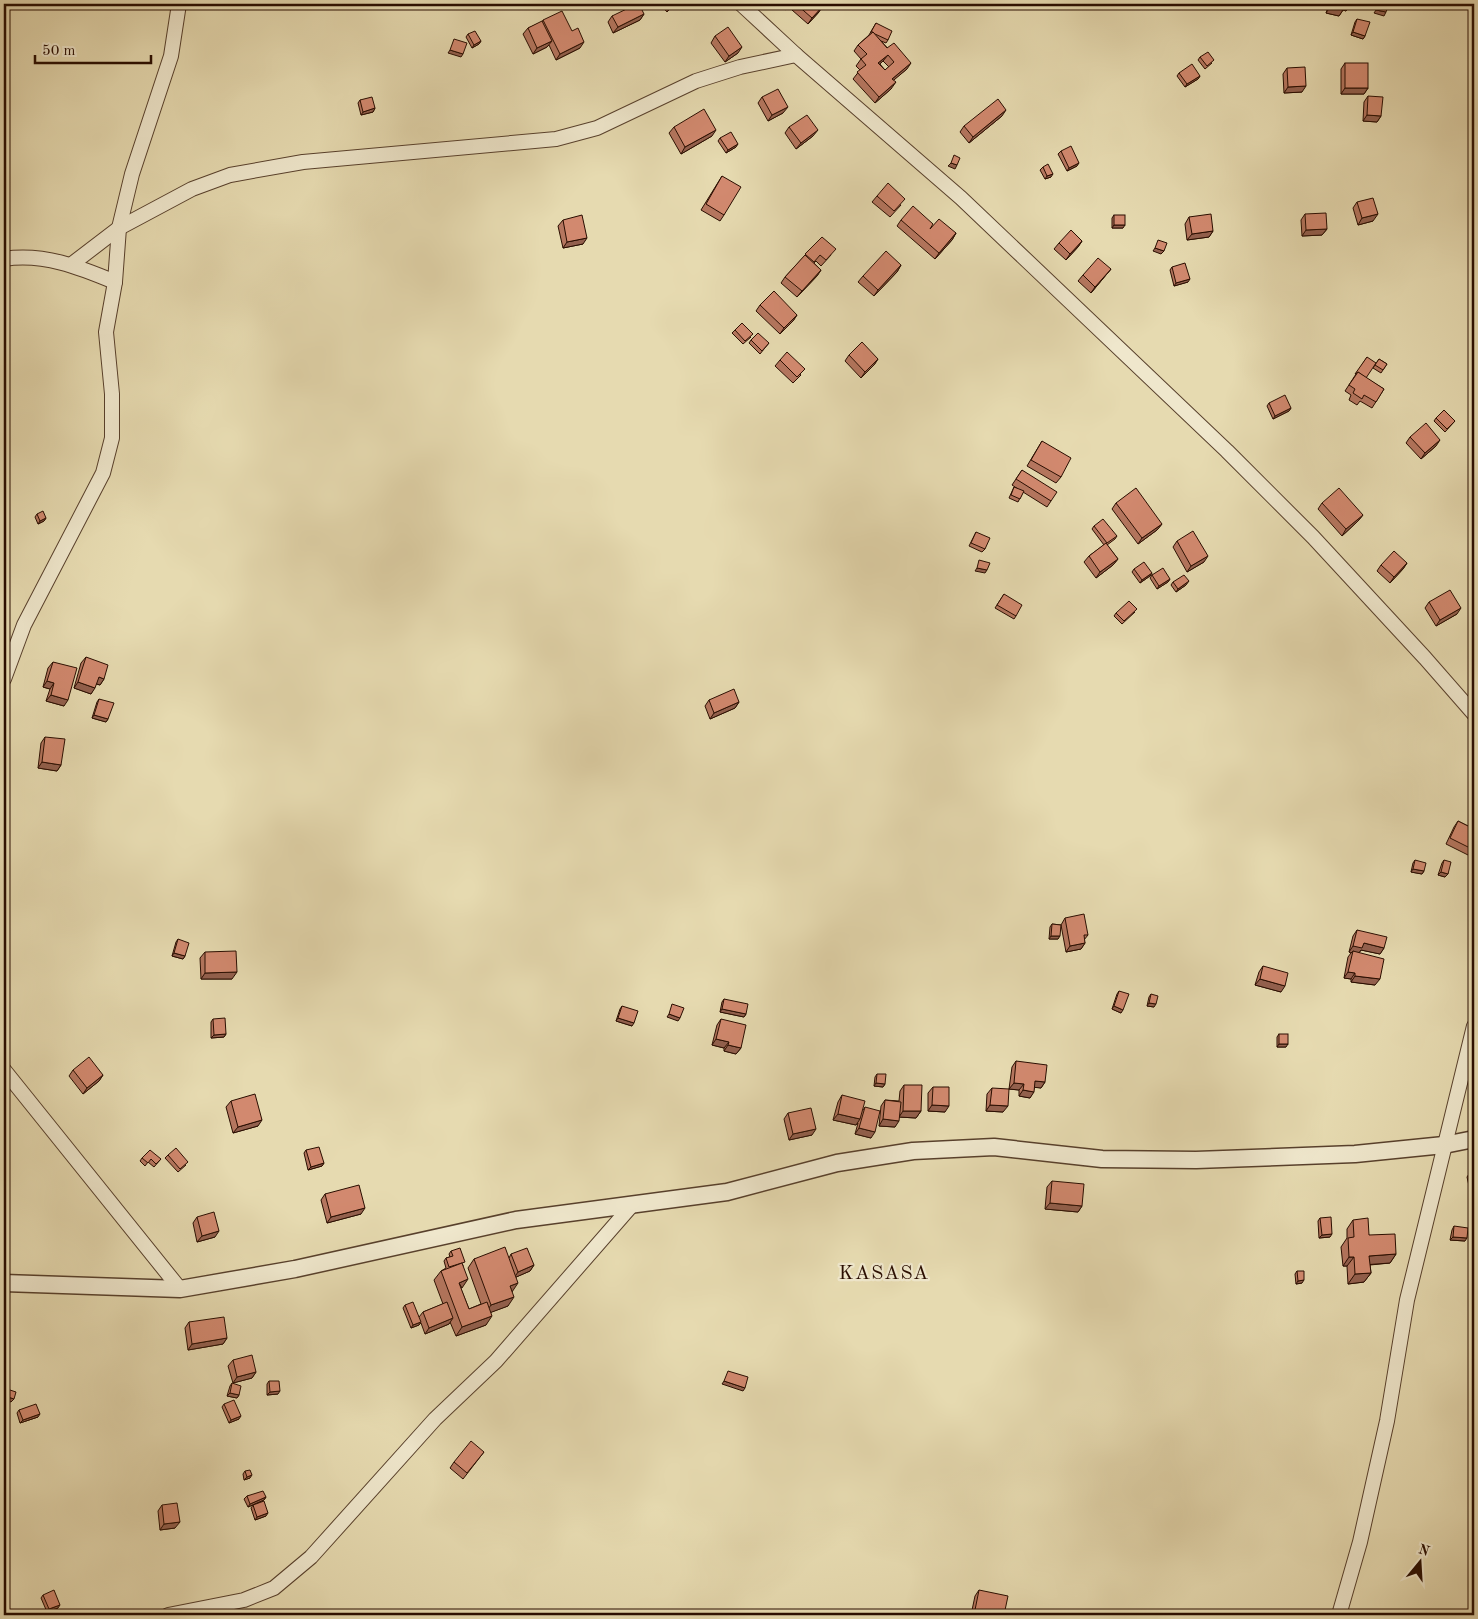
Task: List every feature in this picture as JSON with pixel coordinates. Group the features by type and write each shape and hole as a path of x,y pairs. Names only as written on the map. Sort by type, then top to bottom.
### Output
{"street":[{"path":"4,678 24,625 103,473 112,438 112,394 106,332 115,282 118,228 132,174 172,56 179,4"},
{"path":"741,4 796,55 961,198 1227,451 1313,537 1474,714"},
{"path":"72,264 118,228 192,189 230,175 303,162 556,139 597,128 696,81 740,67 796,55"},
{"path":"4,259 26,256 72,264 115,282"},
{"path":"1339,1615 1362,1533 1387,1421 1407,1300 1474,1026"},
{"path":"4,1070 180,1289"},
{"path":"4,1283 180,1289 295,1269 516,1220 727,1192 837,1163 914,1152 994,1147 1102,1159 1196,1160 1355,1154 1444,1145 1474,1139"},
{"path":"168,1615 244,1600 274,1588 311,1557 435,1419 496,1361 633,1204"}],"building":[{"path":"639,4 644,14 618,27 612,16"},
{"path":"796,4 820,4 823,6 812,18"},
{"path":"1331,4 1345,4 1343,10 1330,7"},
{"path":"1378,4 1389,4 1386,12 1376,10"},
{"path":"562,11 572,31 578,28 584,42 560,54 543,20"},
{"path":"1357,19 1370,22 1365,36 1353,32"},
{"path":"542,21 552,41 537,48 528,28"},
{"path":"876,23 892,31 888,40 871,32"},
{"path":"728,27 742,47 729,56 715,36"},
{"path":"475,31 481,41 474,45 468,34"},
{"path":"873,32 887,48 894,43 911,63 892,79 896,82 879,97 857,72 866,65 861,59 867,54 858,45","holes":["888,55 894,62 885,70 878,63"]},
{"path":"454,39 467,43 463,54 450,50"},
{"path":"1208,52 1214,60 1207,66 1200,57"},
{"path":"1345,63 1368,63 1368,88 1345,88"},
{"path":"1192,64 1200,76 1187,84 1179,73"},
{"path":"1305,67 1306,86 1288,87 1287,68"},
{"path":"778,89 788,107 772,115 762,97"},
{"path":"1368,96 1383,97 1381,116 1367,115"},
{"path":"372,97 375,108 363,112 360,100"},
{"path":"998,99 1006,110 973,137 964,126"},
{"path":"704,109 716,130 685,147 674,127"},
{"path":"807,115 818,130 801,143 789,127"},
{"path":"731,132 738,144 728,150 720,138"},
{"path":"1071,146 1079,163 1069,168 1061,151"},
{"path":"954,155 960,158 957,165 951,163"},
{"path":"1048,164 1053,174 1047,176 1043,167"},
{"path":"722,176 741,187 724,215 706,204"},
{"path":"888,183 905,199 894,211 877,196"},
{"path":"1373,198 1378,214 1362,218 1357,202"},
{"path":"913,206 933,224 930,229 939,219 956,233 939,253 901,220"},
{"path":"1326,213 1327,229 1306,230 1305,214"},
{"path":"1211,214 1213,231 1192,234 1189,217"},
{"path":"582,215 587,238 567,242 563,220"},
{"path":"1114,215 1125,215 1125,225 1114,225"},
{"path":"1071,230 1082,241 1070,254 1059,243"},
{"path":"822,237 836,249 826,260 820,255 814,262 805,254"},
{"path":"1158,240 1167,243 1164,251 1155,248"},
{"path":"886,251 901,265 878,290 863,276"},
{"path":"805,255 821,270 802,291 785,277"},
{"path":"1098,258 1111,269 1095,287 1083,275"},
{"path":"1185,263 1190,279 1176,283 1172,267"},
{"path":"6,279 8,310 4,310 4,280"},
{"path":"774,291 797,315 784,328 760,305"},
{"path":"742,323 753,334 745,341 735,330"},
{"path":"758,333 769,343 762,351 751,340"},
{"path":"862,342 878,359 865,372 849,355"},
{"path":"787,352 805,369 797,377 780,360"},
{"path":"1367,357 1376,363 1366,378 1358,372 1355,374"},
{"path":"1379,359 1387,364 1383,370 1375,365"},
{"path":"1358,372 1384,389 1376,402 1364,395 1362,399 1353,393 1355,389 1349,385"},
{"path":"1285,395 1291,408 1275,416 1269,403"},
{"path":"1444,410 1455,421 1447,429 1436,418"},
{"path":"1426,423 1440,440 1425,453 1410,437"},
{"path":"1042,441 1071,458 1061,477 1031,460"},
{"path":"1022,470 1057,492 1051,501 1016,479"},
{"path":"1014,487 1024,491 1020,499 1011,495"},
{"path":"1136,488 1162,524 1142,538 1116,503"},
{"path":"1339,488 1363,515 1346,529 1322,503"},
{"path":"43,511 46,518 40,521 37,514"},
{"path":"1103,519 1117,536 1107,543 1094,526"},
{"path":"1193,531 1208,556 1191,566 1177,541"},
{"path":"976,532 990,538 985,549 971,543"},
{"path":"1106,543 1118,559 1100,572 1089,556"},
{"path":"1394,551 1407,563 1394,577 1381,565"},
{"path":"979,560 990,563 987,570 977,568"},
{"path":"1144,562 1152,573 1142,580 1134,569"},
{"path":"1163,568 1170,579 1159,586 1152,575"},
{"path":"1184,575 1189,581 1178,589 1173,582"},
{"path":"1450,590 1461,608 1440,620 1429,602"},
{"path":"1004,594 1022,605 1016,616 997,605"},
{"path":"1129,601 1137,609 1124,621 1116,613"},
{"path":"86,657 108,665 104,679 99,677 95,688 78,682"},
{"path":"53,662 77,668 68,700 51,695 54,683 47,681"},
{"path":"734,689 739,702 714,713 709,700"},
{"path":"99,699 114,703 108,719 94,715"},
{"path":"45,737 65,739 61,765 42,762"},
{"path":"1458,821 1474,829 1474,850 1450,838"},
{"path":"1415,860 1426,863 1424,871 1413,869"},
{"path":"1444,860 1451,862 1448,874 1441,872"},
{"path":"1084,914 1088,935 1084,935 1085,943 1070,946 1065,918"},
{"path":"1052,924 1061,925 1060,936 1051,936"},
{"path":"1357,930 1387,937 1384,948 1364,943 1362,948 1353,946"},
{"path":"178,939 189,943 185,956 174,953"},
{"path":"236,951 237,972 205,973 205,952"},
{"path":"1353,951 1384,959 1380,979 1355,976 1355,973 1348,972"},
{"path":"1263,966 1288,973 1285,986 1260,979"},
{"path":"1119,991 1129,994 1123,1010 1114,1006"},
{"path":"1151,994 1158,996 1156,1004 1149,1003"},
{"path":"724,999 748,1004 746,1014 722,1009"},
{"path":"672,1004 684,1008 680,1018 669,1014"},
{"path":"622,1006 638,1011 634,1023 618,1018"},
{"path":"225,1018 226,1034 214,1035 213,1019"},
{"path":"721,1019 746,1025 741,1048 728,1045 729,1042 716,1039"},
{"path":"1279,1034 1288,1034 1288,1044 1279,1044"},
{"path":"89,1057 103,1075 87,1088 73,1070"},
{"path":"1016,1061 1047,1065 1045,1082 1035,1081 1034,1092 1023,1090 1024,1084 1014,1083"},
{"path":"877,1074 886,1074 885,1084 876,1083"},
{"path":"904,1085 922,1085 921,1111 903,1111"},
{"path":"933,1087 949,1087 949,1106 932,1105"},
{"path":"992,1088 1009,1089 1008,1106 990,1105"},
{"path":"255,1094 262,1120 238,1127 231,1101"},
{"path":"842,1095 865,1101 860,1119 838,1114"},
{"path":"885,1100 901,1102 899,1121 883,1119"},
{"path":"865,1107 880,1111 875,1132 859,1128"},
{"path":"811,1108 816,1129 793,1134 788,1113"},
{"path":"319,1147 324,1163 311,1167 306,1150"},
{"path":"176,1148 188,1162 180,1169 168,1155"},
{"path":"150,1150 161,1159 156,1164 151,1159 148,1163 142,1158"},
{"path":"1474,1170 1474,1185 1471,1171"},
{"path":"1052,1181 1084,1184 1082,1206 1050,1203"},
{"path":"359,1185 365,1208 331,1217 325,1194"},
{"path":"214,1212 219,1231 202,1236 197,1217"},
{"path":"1331,1217 1332,1234 1322,1235 1320,1218"},
{"path":"1368,1218 1369,1235 1395,1234 1396,1254 1369,1256 1371,1273 1355,1274 1354,1257 1349,1257 1348,1238 1354,1237 1353,1220"},
{"path":"1454,1226 1468,1228 1467,1238 1453,1237"},
{"path":"505,1247 518,1283 510,1286 514,1297 491,1305 474,1259"},
{"path":"460,1248 465,1262 449,1267 446,1258 453,1256 451,1251"},
{"path":"527,1248 534,1265 518,1272 511,1254"},
{"path":"462,1263 468,1279 459,1283 469,1309 487,1302 492,1316 462,1327 441,1271"},
{"path":"1297,1271 1304,1271 1304,1280 1298,1281"},
{"path":"413,1302 421,1322 413,1325 405,1305"},
{"path":"447,1302 453,1318 429,1328 423,1312"},
{"path":"224,1317 227,1338 192,1344 189,1322"},
{"path":"252,1355 256,1372 237,1377 233,1360"},
{"path":"728,1371 748,1377 745,1388 724,1381"},
{"path":"269,1381 279,1381 280,1391 270,1392"},
{"path":"232,1383 241,1386 239,1395 230,1393"},
{"path":"7,1389 16,1392 14,1399 5,1396"},
{"path":"234,1400 241,1416 231,1420 224,1404"},
{"path":"36,1404 40,1414 23,1420 19,1410"},
{"path":"471,1441 484,1452 467,1473 454,1462"},
{"path":"250,1470 252,1475 247,1477 245,1471"},
{"path":"263,1491 266,1497 250,1504 247,1496"},
{"path":"264,1501 268,1513 257,1517 253,1505"},
{"path":"177,1503 180,1522 164,1524 162,1505"},
{"path":"54,1590 60,1605 49,1609 43,1595"},
{"path":"979,1590 1008,1596 1004,1615 974,1615"},
{"path":"1285,1612 1295,1615 1284,1615"}],"district":[{"name":"KASASA","path":"884,1274"}]}
